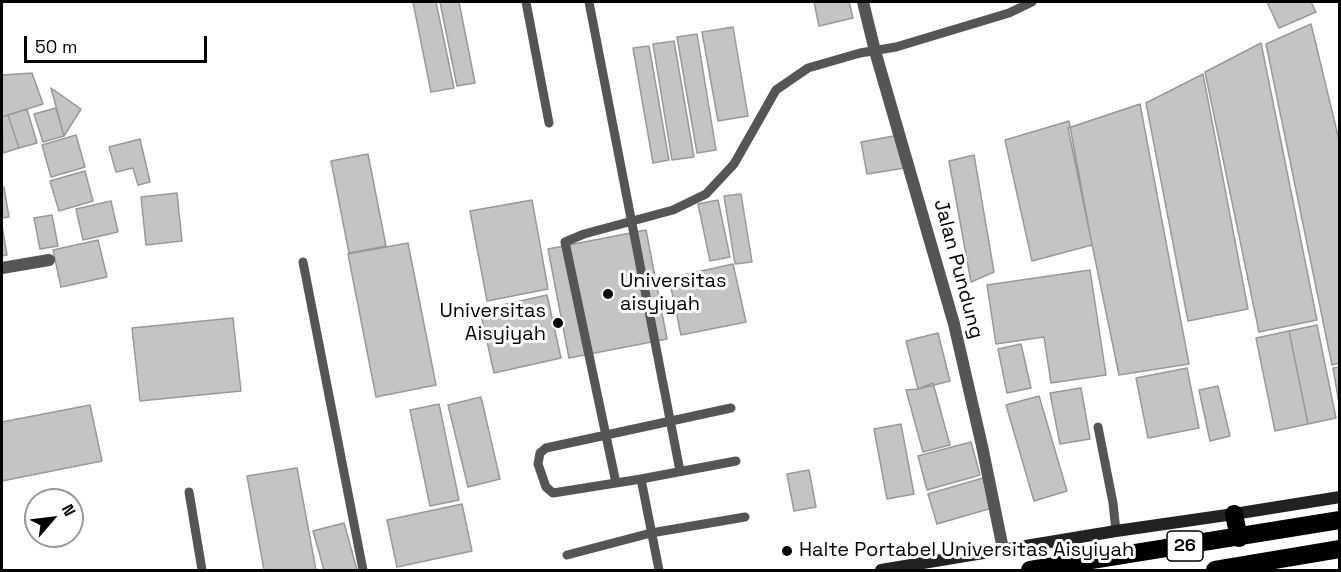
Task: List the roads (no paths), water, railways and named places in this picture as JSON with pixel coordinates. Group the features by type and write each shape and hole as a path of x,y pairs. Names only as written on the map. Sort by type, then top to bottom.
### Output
{"highway":[{"path":"1234,514 1239,537"},
{"name":"26","path":"1030,570 1340,520"},
{"name":"26","path":"1215,570 1340,549"}],"street":[{"name":"Jalan Pundung","path":"863,2 954,324 1004,549"},
{"path":"2,268 49,260"},
{"path":"881,570 1340,496"}],"lane":[{"path":"526,2 549,123"},
{"path":"589,2 680,471"},
{"path":"616,483 565,242 584,234 673,210 706,194 734,164 776,90 808,68 896,47 1009,13 1032,2"},
{"path":"303,262 363,570"},
{"path":"731,408 546,448 540,453 538,464 546,487 553,493 736,461"},
{"path":"1098,427 1113,503 1116,531"},
{"path":"641,479 659,570"},
{"path":"189,492 202,570"},
{"path":"567,555 651,533 745,517"}],"place":[{"name":"Universitas aisyiyah","path":"608,294"},
{"name":"Universitas Aisyiyah","path":"558,323"},
{"name":"Halte Portabel Universitas Aisyiyah","path":"787,551"}]}
